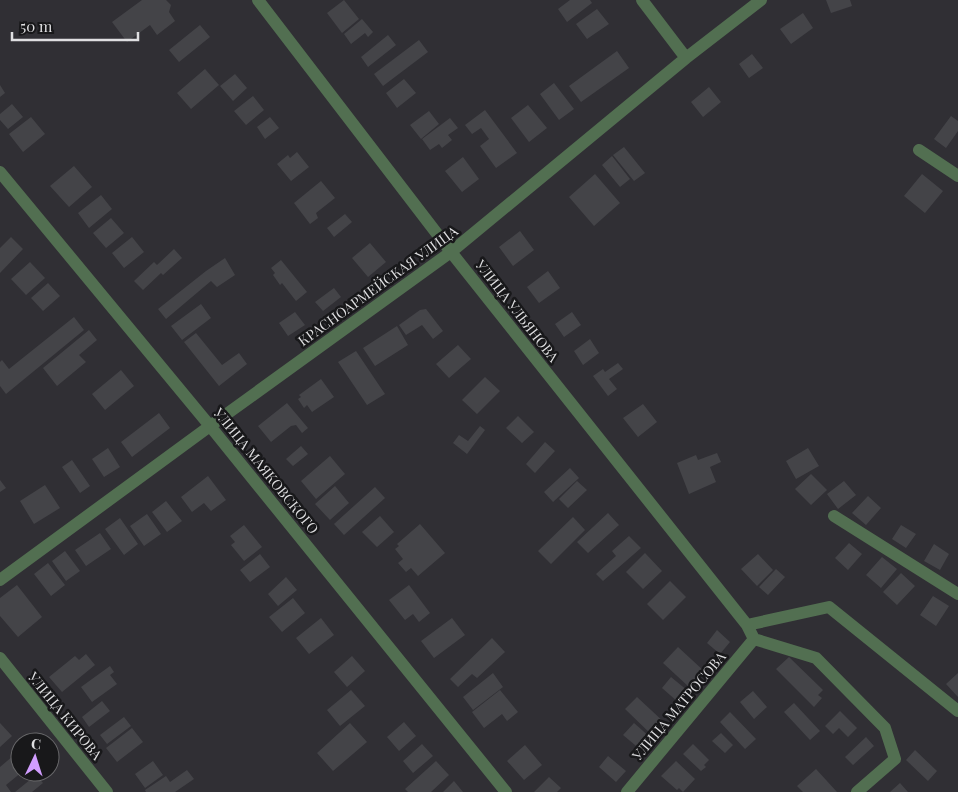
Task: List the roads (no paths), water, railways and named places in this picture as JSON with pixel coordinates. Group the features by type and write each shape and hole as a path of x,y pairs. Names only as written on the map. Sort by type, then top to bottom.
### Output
{"street":[{"name":"УЛИЦА УЛЬЯНОВА","path":"258,0 451,252 747,625 754,639"},
{"path":"642,0 686,58"},
{"name":"КРАСНОАРМЕЙСКАЯ УЛИЦА","path":"0,580 451,252 686,58 761,0"},
{"path":"919,150 958,176"},
{"name":"УЛИЦА МАЯКОВСКОГО","path":"0,172 210,426 506,792"},
{"path":"834,516 958,594"},
{"path":"747,625 829,607 958,712"},
{"path":"754,639 816,658 885,728 895,759 857,792"},
{"name":"УЛИЦА МАТРОСОВА","path":"627,792 754,639"},
{"name":"УЛИЦА КИРОВА","path":"0,658 107,792"}]}
